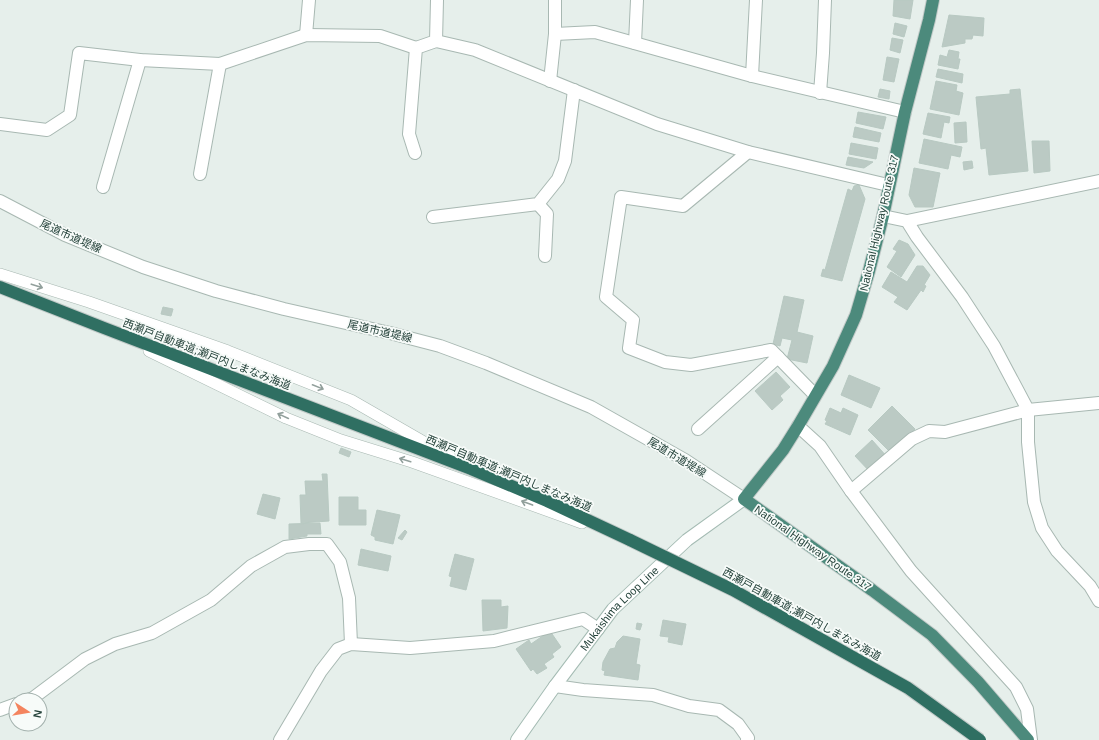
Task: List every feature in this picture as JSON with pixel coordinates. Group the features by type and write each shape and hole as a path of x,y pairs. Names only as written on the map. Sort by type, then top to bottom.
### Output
{"highway":[{"name":"National Highway Route 317","path":"933,0 905,112 869,271 856,316 833,366 798,426 779,456 744,499 872,590 932,635 978,682 1028,740"},
{"name":"西瀬戸自動車道;瀬戸内しまなみ海道","path":"0,286 104,328 471,469 546,501 733,590 908,688 980,740"}],"street":[{"path":"306,35 309,0"},
{"path":"436,41 437,0"},
{"path":"550,81 555,0"},
{"path":"635,43 637,0"},
{"path":"752,76 756,0"},
{"path":"820,93 825,0"},
{"path":"554,34 595,32 752,76 905,112"},
{"path":"0,124 47,130 70,115 79,53 140,60 220,64 306,35 380,36 416,48 436,41 475,50 657,124 748,152 888,185"},
{"path":"416,48 410,134 416,153"},
{"path":"102,187 140,60"},
{"path":"200,174 220,64"},
{"path":"433,217 538,204 558,179 565,161 574,90"},
{"path":"748,152 683,206 621,197 606,297 633,320 629,348 665,362 691,365 771,350 815,395"},
{"path":"882,216 907,221 1099,182"},
{"name":"尾道市道堤線","path":"0,201 65,235 143,267 216,291 284,309 440,346 486,362 591,406 684,460 744,499"},
{"path":"538,204 547,214 545,256"},
{"path":"907,221 962,297 986,334 1028,410 1028,442 1034,502 1042,528 1057,552 1090,586 1099,601"},
{"path":"698,429 778,357"},
{"path":"851,490 912,439 929,431 945,432 1028,410 1099,403"},
{"path":"798,426 820,446 911,571 1016,687 1027,709 1031,740"},
{"name":"Mukaishima Loop Line","path":"517,740 555,686 613,609 687,540 744,499"},
{"path":"41,692 85,659 115,644 152,633 211,600 251,566 285,547 309,544 327,544 340,562 348,598 351,644"},
{"path":"280,740 321,670 338,648 351,644 410,648 494,641 582,618 598,629"},
{"path":"555,686 584,690 653,695 689,706 719,710 738,724 748,738 747,740"}],"lane":[{"path":"0,274 89,302 228,351 351,400 471,469"},
{"path":"104,328 286,418 341,440 412,462 630,540"}],"building":[{"path":"894,0 913,0 910,19 893,16"},
{"path":"949,15 984,18 983,36 973,35 972,39 965,39 965,43 942,47"},
{"path":"895,23 907,26 904,37 893,34"},
{"path":"892,38 903,40 900,53 890,50"},
{"path":"949,50 959,52 958,59 960,59 958,69 938,65 940,55 947,57"},
{"path":"887,57 899,59 894,82 883,80"},
{"path":"938,69 963,74 962,83 936,77"},
{"path":"936,81 957,85 956,91 963,93 959,115 930,109"},
{"path":"880,89 890,91 889,99 878,97"},
{"path":"1020,89 1028,171 989,175 986,148 981,149 976,97 1010,94 1010,90"},
{"path":"858,112 886,117 883,129 856,123"},
{"path":"928,113 950,117 949,123 944,122 941,138 923,134"},
{"path":"966,122 967,142 955,143 954,123"},
{"path":"855,127 881,133 879,142 853,137"},
{"path":"924,139 962,147 960,157 951,155 948,169 919,163"},
{"path":"1032,141 1049,141 1050,171 1034,173"},
{"path":"851,143 878,148 876,159 849,154"},
{"path":"848,157 873,162 864,168 846,165"},
{"path":"972,161 973,168 964,170 963,162"},
{"path":"914,168 940,173 933,207 915,207 909,195"},
{"path":"859,185 865,199 842,281 821,276 823,269 825,270 848,189 852,191 854,186"},
{"path":"899,240 908,244 915,255 901,277 887,267 897,251 893,249"},
{"path":"917,266 923,266 930,275 924,285 926,286 923,292 921,290 907,310 894,302 898,297 882,287 891,272 907,282"},
{"path":"784,296 804,300 797,332 813,336 807,363 787,359 792,340 782,338 780,346 773,344"},
{"path":"163,307 173,309 171,316 161,314"},
{"path":"776,372 790,387 780,396 783,400 772,410 755,391"},
{"path":"849,375 880,388 871,408 841,395"},
{"path":"892,406 915,429 891,453 868,430"},
{"path":"830,408 841,413 843,408 858,415 850,435 825,424"},
{"path":"872,440 888,458 872,474 855,456"},
{"path":"341,448 351,452 349,457 339,453"},
{"path":"322,474 327,474 329,521 301,523 300,495 306,495 305,481 323,481"},
{"path":"263,494 280,498 275,519 257,514"},
{"path":"339,497 358,497 358,510 366,510 366,525 339,525"},
{"path":"377,510 400,515 393,544 375,540 375,537 371,535"},
{"path":"320,523 321,534 307,534 307,536 289,539 289,524"},
{"path":"405,530 407,532 402,540 398,538"},
{"path":"361,549 391,556 388,571 358,565"},
{"path":"455,554 474,559 466,590 450,586 452,577 449,576"},
{"path":"482,600 501,600 501,607 508,606 507,628 483,631"},
{"path":"663,620 686,624 682,645 668,642 669,637 660,636"},
{"path":"637,623 642,624 640,630 636,629"},
{"path":"550,631 561,647 552,654 554,657 544,664 547,668 537,674 533,669 531,671 516,649 529,640 531,644"},
{"path":"623,636 640,639 636,664 640,665 638,680 604,675 605,671 602,670 603,662 610,649 615,648 617,642"}]}
